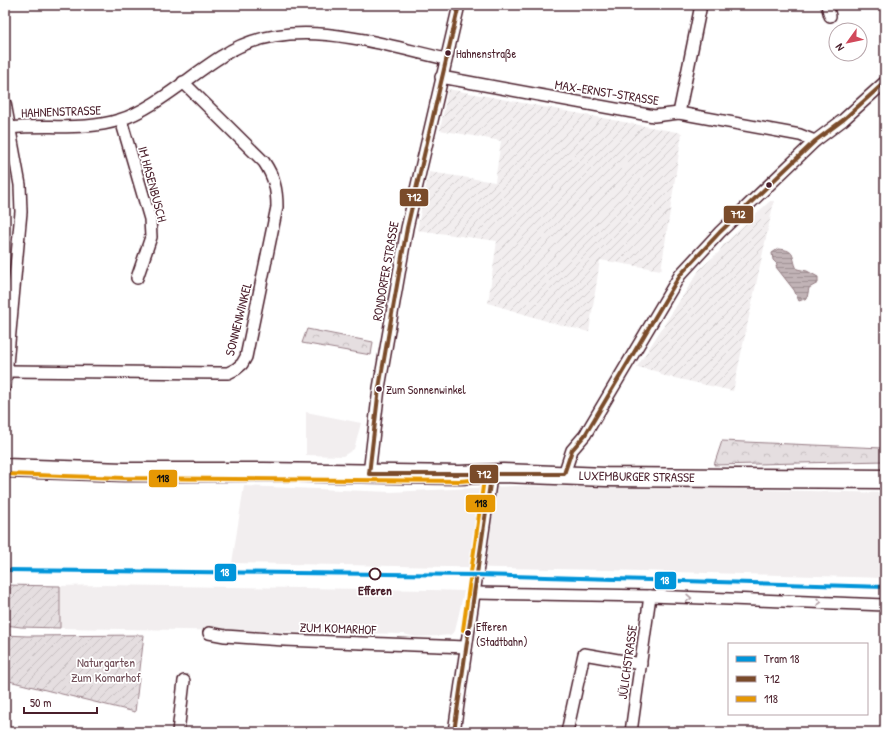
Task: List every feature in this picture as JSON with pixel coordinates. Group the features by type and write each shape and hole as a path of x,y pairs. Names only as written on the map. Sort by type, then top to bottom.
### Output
{"main road":[{"name":"LUXEMBURGER STRASSE","path":"5,468 124,472 460,475 490,473 564,474 606,477 885,479"}],"street":[{"name":"RONDORFER STRASSE","path":"369,474 379,388 405,235 459,5"},
{"path":"679,113 701,5"},
{"path":"826,5 829,8 830,16"},
{"name":"HAHNENSTRASSE","path":"10,128 95,125 121,120 149,106 223,55 244,45 285,34 310,33 336,35 446,59"},
{"name":"MAX-ERNST-STRASSE","path":"441,77 654,116 679,113 800,135 815,141"},
{"name":"SONNENWINKEL","path":"6,370 228,373 242,364 246,357 257,306 277,207 277,192 273,176 264,162 183,82"},
{"path":"564,474 572,450 585,435 680,275 720,232 815,141 843,120 885,82"},
{"path":"5,103 20,185 21,212 9,303 5,386"},
{"name":"IM HASENBUSCH","path":"121,120 150,219 151,237 137,278"},
{"path":"454,732 475,593 490,484 490,473"},
{"path":"475,593 650,596 885,605"},
{"name":"JÜLICHSTRASSE","path":"631,732 650,596"},
{"name":"ZUM KOMARHOF","path":"209,632 225,636 284,640 466,648"},
{"path":"568,732 584,654 641,664"},
{"path":"178,732 184,681"}],"shaded area":[{"path":"448,89 682,133 661,270 600,260 589,332 553,323 488,303 497,241 417,230 429,172 495,182 501,141 440,130"},
{"path":"770,201 774,201 733,391 661,375 660,372 637,367 700,269"},
{"path":"778,249 791,253 797,269 807,271 818,277 818,283 809,288 807,298 799,301 794,290 776,267 777,264 773,260 772,253"},
{"path":"306,412 361,423 354,449 343,456 306,455"},
{"path":"244,486 391,492 516,486 685,488 885,493 885,578 607,570 232,563"},
{"path":"103,585 464,591 455,631 450,635 416,637 404,634 60,628 60,586"}],"green space":[{"path":"307,329 373,342 371,355 302,343"},
{"path":"885,423 885,461 714,465 722,441 882,448"},
{"path":"5,585 60,586 60,628 5,625"},
{"name":"Naturgarten Zum Komarhof","path":"5,635 144,635 135,712 5,680"}],"tram line":[{"name":"18","path":"5,570 478,575 885,587"}],"transit line":[{"name":"712","path":"459,5 407,228 379,388 369,474 564,474 572,450 585,435 680,275 720,232 815,141 843,120 885,82"},
{"name":"712","path":"454,732 490,484 490,473"},
{"name":"118","path":"5,474 124,478 460,481 484,479 463,630"}],"place":[{"name":"Hahnenstraße","path":"448,53"},
{"name":"Zum Sonnenwinkel","path":"379,389"},
{"name":"Efferen","path":"375,574"},
{"name":"Efferen (Stadtbahn)","path":"468,633"}]}
